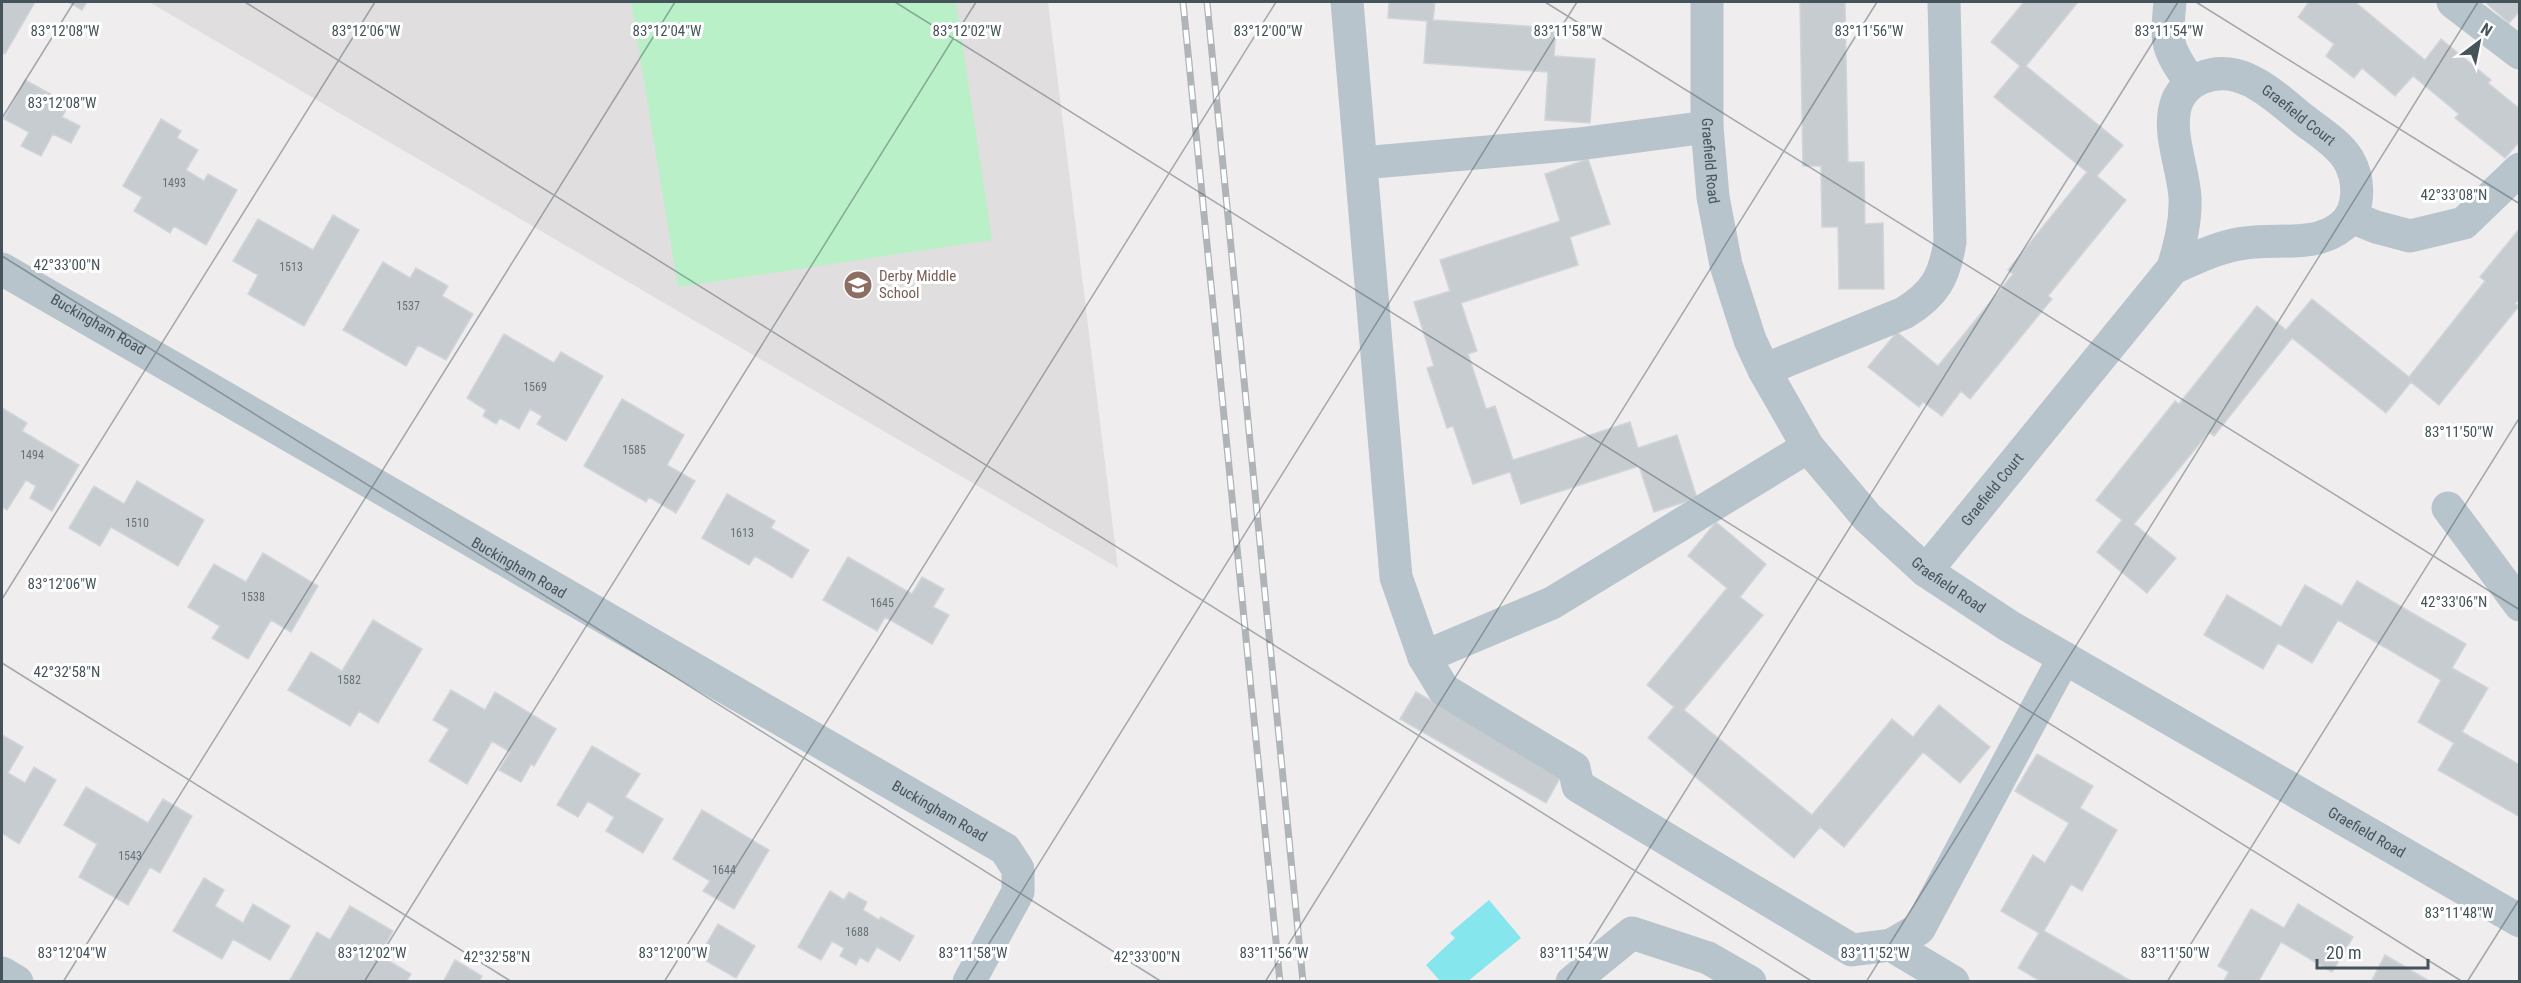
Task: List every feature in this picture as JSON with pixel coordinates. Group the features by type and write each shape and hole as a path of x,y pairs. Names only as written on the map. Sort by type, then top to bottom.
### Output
{"street":[{"path":"1347,2 1396,578 1424,657 1444,690 1574,768 1578,786 1852,950 1891,945 1919,929 2064,658"},
{"name":"Graefield Road","path":"1707,2 1707,127 1713,197 1726,265 1750,340 1764,370 1808,447 1867,517 1926,571 2009,626 2520,921"},
{"path":"1764,370 1904,313 1923,301 1936,286 1946,266 1950,243 1944,2"},
{"path":"2170,2 2167,38 2174,58 2191,83"},
{"path":"2453,2 2520,53"},
{"name":"Graefield Court","path":"1926,571 2173,268 2184,230 2185,198 2180,159 2173,138 2173,121 2178,98 2191,83 2212,73 2237,75 2260,85 2330,140 2348,159 2356,181 2356,200 2351,217 2330,234 2309,240 2244,243 2219,249 2173,268"},
{"path":"1362,164 1579,144 1707,127"},
{"path":"2351,217 2376,227 2410,236 2464,223 2520,169"},
{"name":"Buckingham Road","path":"2,269 995,842 1013,858 1020,880 1014,903 969,981"},
{"path":"1424,657 1552,603 1808,447"},
{"path":"2448,508 2520,604"},
{"path":"1572,981 1632,933 1708,958 1750,981"},
{"path":"1891,945 1953,981"},
{"path":"2,973 17,981"}],"shaded area":[{"name":"Derby Middle School","path":"149,2 1048,2 1118,568"}],"green space":[{"path":"631,2 956,2 992,240 678,287"}],"water":[{"path":"1489,900 1521,938 1468,981 1440,981 1426,965 1455,938 1450,933"}],"building":[{"path":"2,2 35,2 5,54 2,52"},
{"path":"68,2 87,2 82,10"},
{"path":"1389,2 1435,2 1433,20 1556,28 1554,56 1595,59 1590,123 1545,120 1548,72 1424,63 1427,21 1388,18"},
{"path":"1800,2 1845,2 1848,162 1864,162 1865,224 1883,223 1884,289 1839,289 1838,227 1822,227 1821,166 1803,166"},
{"path":"2024,2 2078,2 2026,66 2123,145 2097,176 2126,200 2048,296 2052,299 1970,399 1961,391 1942,416 1923,402 1919,407 1868,367 1897,332 1938,366 2013,274 2008,270 2087,172 1994,97 2020,66 1991,42"},
{"path":"2309,2 2355,2 2425,60 2441,39 2491,80 2488,83 2520,109 2520,141 2505,158 2455,118 2459,114 2413,76 2395,96 2362,68 2354,78 2326,56 2334,44 2298,17"},
{"path":"2485,2 2520,2 2520,11 2509,23"},
{"path":"25,80 69,104 62,117 80,126 71,143 53,134 41,156 21,146 29,132 4,119"},
{"path":"161,119 181,131 177,138 198,150 186,170 204,181 208,174 237,190 206,245 174,226 170,233 134,211 142,197 123,186"},
{"path":"1588,159 1610,224 1570,237 1578,265 1461,303 1477,351 1468,354 1486,409 1495,406 1513,460 1630,422 1638,448 1677,435 1697,498 1654,512 1639,466 1521,504 1510,472 1473,484 1453,426 1447,428 1427,368 1434,366 1414,302 1450,291 1440,260 1560,221 1545,174"},
{"path":"333,215 359,230 304,326 248,294 258,275 233,261 258,219 313,250"},
{"path":"2520,228 2520,298 2515,304 2519,306 2439,405 2411,382 2386,413 2292,338 2214,436 2209,432 2134,524 2176,558 2147,593 2097,552 2122,520 2096,500 2175,401 2179,404 2257,306 2286,330 2312,299 2409,377 2485,281 2480,277"},
{"path":"383,262 410,278 416,268 448,286 442,296 473,314 446,360 418,345 406,366 343,330"},
{"path":"504,334 554,363 561,352 603,376 566,441 537,424 542,416 530,409 519,429 500,418 496,424 483,416 486,410 467,398"},
{"path":"622,399 684,435 667,465 695,481 676,513 649,497 646,502 584,466"},
{"path":"2,408 27,423 22,431 79,465 52,511 30,498 36,486 26,480 7,510 2,507"},
{"path":"137,481 204,520 178,566 111,527 100,546 69,528 94,486 124,504"},
{"path":"727,494 775,521 771,528 809,550 792,578 755,556 749,565 702,538"},
{"path":"1716,522 1766,564 1740,597 1763,615 1684,710 1812,815 1892,719 1913,737 1939,705 1990,747 1960,783 1923,752 1844,847 1820,827 1794,858 1648,738 1674,707 1647,685 1727,588 1688,556"},
{"path":"263,553 318,586 291,632 271,620 248,659 212,638 220,626 188,607 214,564 246,582"},
{"path":"848,557 912,594 922,577 944,589 933,607 949,615 932,644 885,617 877,631 823,600"},
{"path":"2357,581 2466,644 2452,668 2488,688 2462,732 2520,765 2520,817 2438,770 2454,743 2418,722 2441,680 2338,620 2312,663 2278,643 2263,669 2204,635 2227,595 2281,627 2305,585 2342,606"},
{"path":"373,620 422,649 378,723 359,711 350,726 288,690 311,652 342,671"},
{"path":"451,690 485,710 495,692 556,729 534,766 531,764 521,782 499,770 510,752 492,741 467,784 429,761 449,729 433,720"},
{"path":"1416,692 1561,776 1546,803 1400,719"},
{"path":"2,735 23,747 8,773 25,783 34,767 56,780 19,844 2,833"},
{"path":"592,746 640,774 625,797 663,819 643,853 606,831 614,817 588,801 578,817 557,805"},
{"path":"2037,754 2093,786 2080,808 2117,830 2082,891 2071,884 2044,931 2133,982 2042,982 2018,968 2039,933 2001,911 2033,855 2045,863 2069,823 2015,791"},
{"path":"86,787 148,823 163,799 192,816 160,873 150,867 128,905 79,877 97,844 64,825"},
{"path":"702,810 769,850 734,909 703,891 710,881 673,859"},
{"path":"204,878 224,890 215,906 243,923 253,904 290,926 270,960 233,939 222,959 173,931"},
{"path":"830,891 844,900 849,892 867,902 863,910 879,920 881,917 914,936 900,961 877,947 868,962 860,957 856,965 840,956 844,948 832,941 821,960 798,947"},
{"path":"2298,904 2353,937 2332,972 2281,942 2258,982 2223,982 2229,972 2218,966 2251,909 2284,928"},
{"path":"350,906 393,931 379,955 411,974 406,982 289,982 317,932 330,940"},
{"path":"718,924 755,946 736,978 699,957"},
{"path":"2385,955 2431,982 2371,982"},
{"path":"455,960 482,976 479,982 443,982"}],"railway":[{"path":"1183,2 1280,982"},
{"path":"1207,2 1303,982"}],"place":[{"name":"Derby Middle School","path":"858,285"}]}
